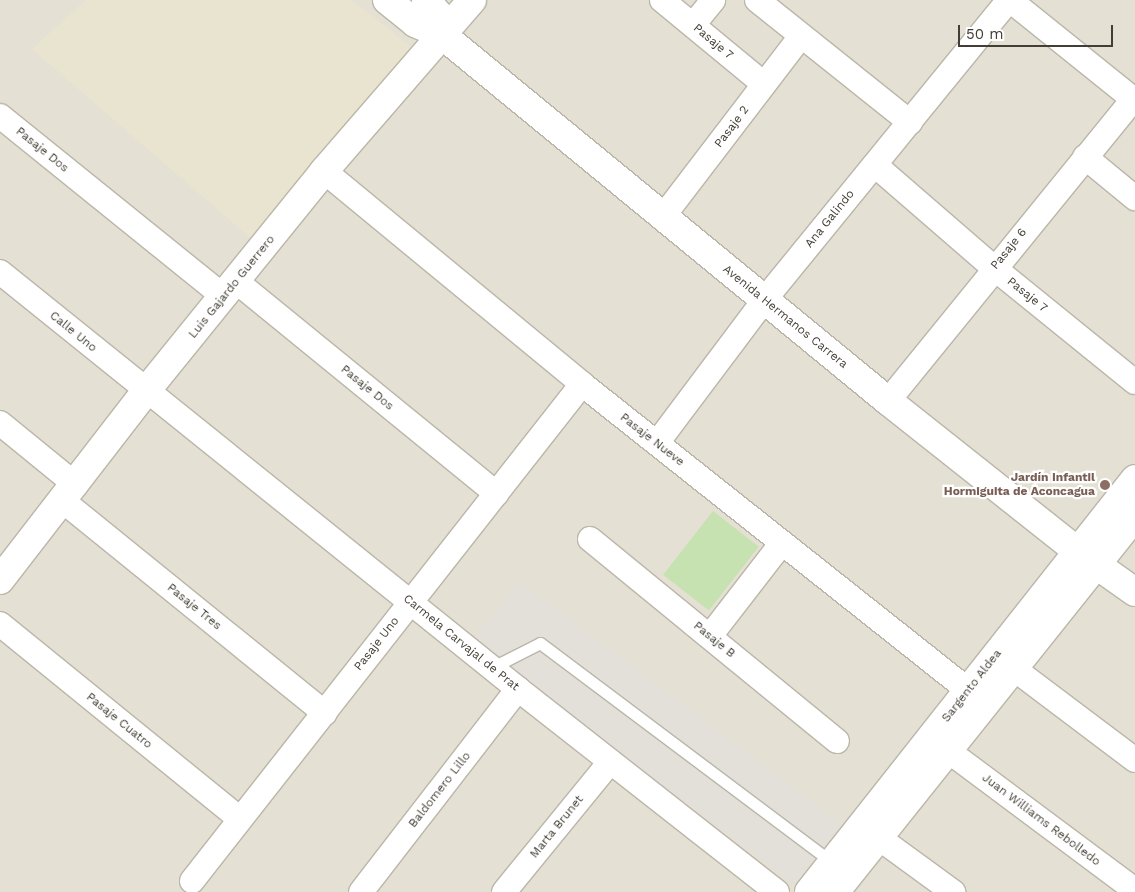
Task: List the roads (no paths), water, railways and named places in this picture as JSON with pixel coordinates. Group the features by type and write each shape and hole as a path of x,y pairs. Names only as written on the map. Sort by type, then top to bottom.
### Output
{"street":[{"name":"Avenida Hermanos Carrera","path":"387,0 415,23 441,34 662,218 765,299 888,401 1087,558 1135,592"},
{"path":"426,0 438,14 441,34"},
{"name":"Luis Gajardo Guerrero","path":"0,580 70,493 146,391 231,289 324,172 472,0"},
{"name":"Pasaje 7","path":"662,0 764,84"},
{"path":"693,25 713,0"},
{"path":"756,0 910,122"},
{"name":"Pasaje 6","path":"888,401 1133,99 1009,0"},
{"name":"Ana Galindo","path":"657,443 765,299 1009,0"},
{"name":"Pasaje 2","path":"662,218 801,36"},
{"name":"Pasaje Dos","path":"0,116 231,289 496,494"},
{"path":"1085,157 1135,198"},
{"name":"Pasaje 7","path":"875,165 994,268 1135,382"},
{"name":"Pasaje Nueve","path":"324,172 582,384 976,696"},
{"name":"Calle Uno","path":"0,272 146,391"},
{"name":"Pasaje Uno","path":"192,881 239,818 325,712 582,384"},
{"name":"Carmela Carvajal de Prat","path":"146,391 491,668 777,892"},
{"name":"Pasaje Tres","path":"0,423 70,493 325,712"},
{"name":"Sargento Aldea","path":"835,892 947,750 976,696 1013,668 1087,558 1135,480"},
{"name":"Sargento Aldea","path":"809,892 832,862 976,696 1087,558 1135,516"},
{"name":"Pasaje B","path":"590,539 837,741"},
{"path":"710,636 782,543"},
{"name":"Pasaje Cuatro","path":"0,624 239,818"},
{"path":"1013,668 1135,760"},
{"name":"Baldomero Lillo","path":"361,892 518,689"},
{"name":"Juan Williams Rebolledo","path":"947,750 1135,890"},
{"name":"Marta Brunet","path":"504,892 610,762"},
{"path":"879,838 953,892"}],"lane":[{"path":"491,668 540,643 832,862"}],"place":[{"name":"Jardín Infantil Hormiguita de Aconcagua","path":"1105,485"}]}
